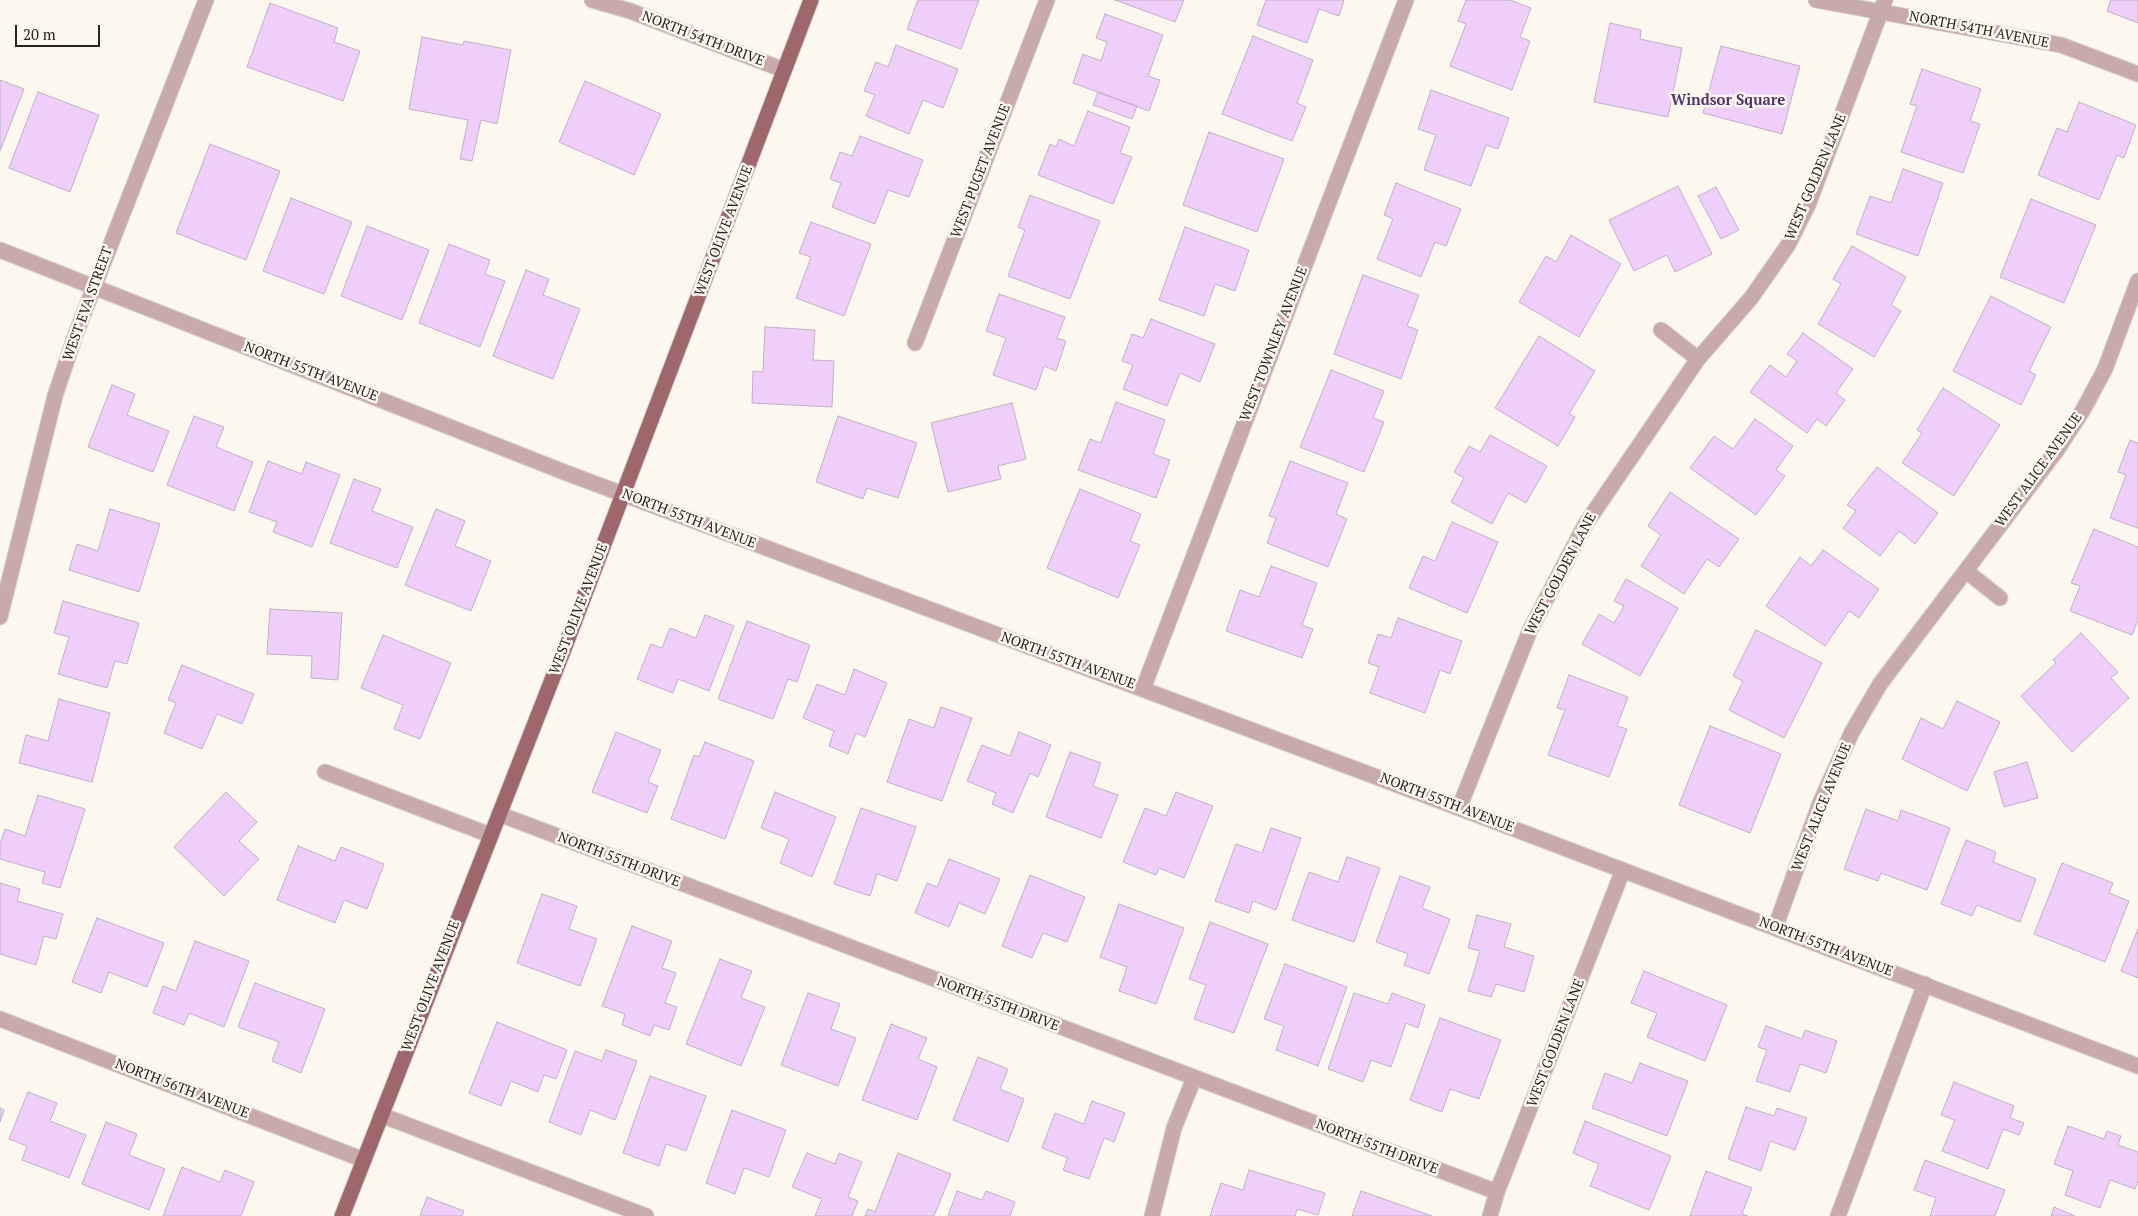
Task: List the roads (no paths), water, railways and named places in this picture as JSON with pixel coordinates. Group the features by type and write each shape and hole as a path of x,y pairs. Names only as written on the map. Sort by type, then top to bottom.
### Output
{"main road":[{"name":"WEST OLIVE AVENUE","path":"342,1216 623,494 811,0"}],"street":[{"name":"WEST EVA STREET","path":"0,617 55,396 75,336 206,0"},
{"name":"NORTH 54TH DRIVE","path":"592,0 638,15 784,70"},
{"name":"WEST PUGET AVENUE","path":"915,343 1047,0"},
{"name":"WEST TOWNLEY AVENUE","path":"1143,689 1406,0"},
{"name":"NORTH 54TH AVENUE","path":"1816,0 1883,5 2061,45 2138,74"},
{"name":"WEST GOLDEN LANE","path":"1459,808 1530,630 1585,525 1698,359 1751,298 1788,245 1808,205 1883,5"},
{"name":"NORTH 55TH AVENUE","path":"0,250 623,494 1459,808 2138,1066"},
{"name":"WEST ALICE AVENUE","path":"1775,928 1820,803 1852,732 1880,684 2057,450 2083,410 2105,368 2138,281"},
{"path":"1661,330 1698,359"},
{"path":"1966,571 2000,598"},
{"path":"325,772 490,835"},
{"name":"NORTH 55TH DRIVE","path":"499,814 1498,1192"},
{"name":"WEST GOLDEN LANE","path":"1490,1216 1623,870"},
{"path":"1838,1216 1925,984"},
{"name":"NORTH 56TH AVENUE","path":"0,1018 364,1160"},
{"path":"1152,1216 1174,1128 1194,1078"},
{"path":"381,1115 646,1216"}],"district":[{"name":"Windsor Square","path":"1728,101"}]}
